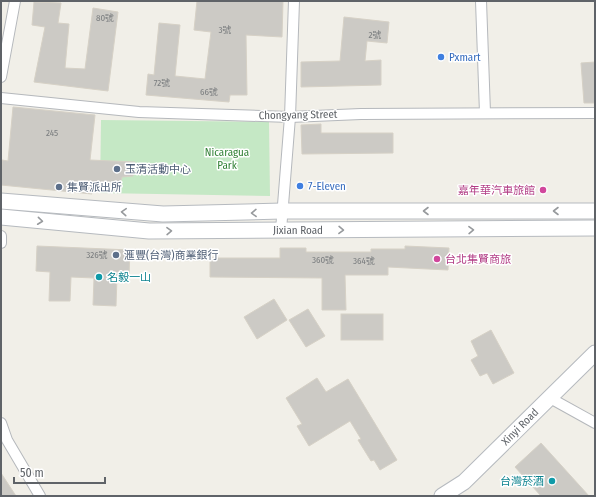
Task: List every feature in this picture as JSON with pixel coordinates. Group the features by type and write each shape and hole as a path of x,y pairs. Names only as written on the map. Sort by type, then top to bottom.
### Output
{"main road":[{"name":"Jixian Road","path":"1,201 163,214 282,211 595,211"},
{"name":"Jixian Road","path":"1,217 150,231 415,231 595,228"},
{"name":"Xinyi Road","path":"442,496 464,482 595,353"}],"street":[{"path":"1,77 15,1"},
{"path":"281,230 290,117 294,1"},
{"path":"481,1 485,113"},
{"name":"Chongyang Street","path":"1,98 139,112 290,117 361,114 595,114"},
{"path":"1,236 1,243"},
{"path":"550,398 595,423"},
{"path":"1,423 7,440 40,496"}],"green space":[{"name":"Nicaragua Park","path":"101,120 269,122 270,196 100,193"}],"building":[{"path":"197,1 283,1 282,37 246,35 247,95 230,95 229,102 146,95 148,74 154,75 159,23 180,25 175,76 205,79 211,32 194,30"},
{"path":"34,2 61,3 58,23 69,24 65,68 85,69 93,8 118,12 108,91 34,82 45,27 32,25"},
{"path":"344,17 389,22 387,43 367,41 365,61 381,60 381,85 301,87 301,62 340,61"},
{"path":"595,62 595,103 584,103 581,63"},
{"path":"13,107 95,115 90,160 135,162 133,176 122,177 119,190 93,190 92,194 1,185 2,160 8,161"},
{"path":"321,124 321,133 393,133 393,153 302,154 301,125"},
{"path":"37,246 130,250 129,277 117,276 116,306 93,305 94,278 71,277 70,301 49,301 50,272 36,271"},
{"path":"405,246 449,248 448,270 388,267 388,275 345,275 346,310 322,310 322,278 210,277 210,258 280,258 280,248 306,248 306,252 371,252 371,249 405,249"},
{"path":"274,299 287,320 257,339 244,317"},
{"path":"308,309 325,336 306,347 289,320"},
{"path":"341,314 383,314 383,340 341,340"},
{"path":"491,330 514,373 493,384 487,373 480,376 471,360 478,356 471,341"},
{"path":"317,378 326,392 348,379 397,460 380,470 374,460 371,461 358,440 361,439 350,421 309,446 297,426 302,424 286,398"},
{"name":"台灣菸酒","path":"541,443 589,496 541,496 515,467"},
{"path":"1,473 16,496 1,496"}],"place":[{"name":"Pxmart","path":"441,57"},
{"name":"玉清活動中心","path":"117,169"},
{"name":"7-Eleven","path":"300,186"},
{"name":"集賢派出所","path":"59,187"},
{"name":"嘉年華汽車旅館","path":"543,190"},
{"name":"滙豐(台灣)商業銀行","path":"116,255"},
{"name":"台北集賢商旅","path":"437,259"},
{"name":"名毅一山","path":"99,277"},
{"name":"台灣菸酒","path":"552,481"}]}
